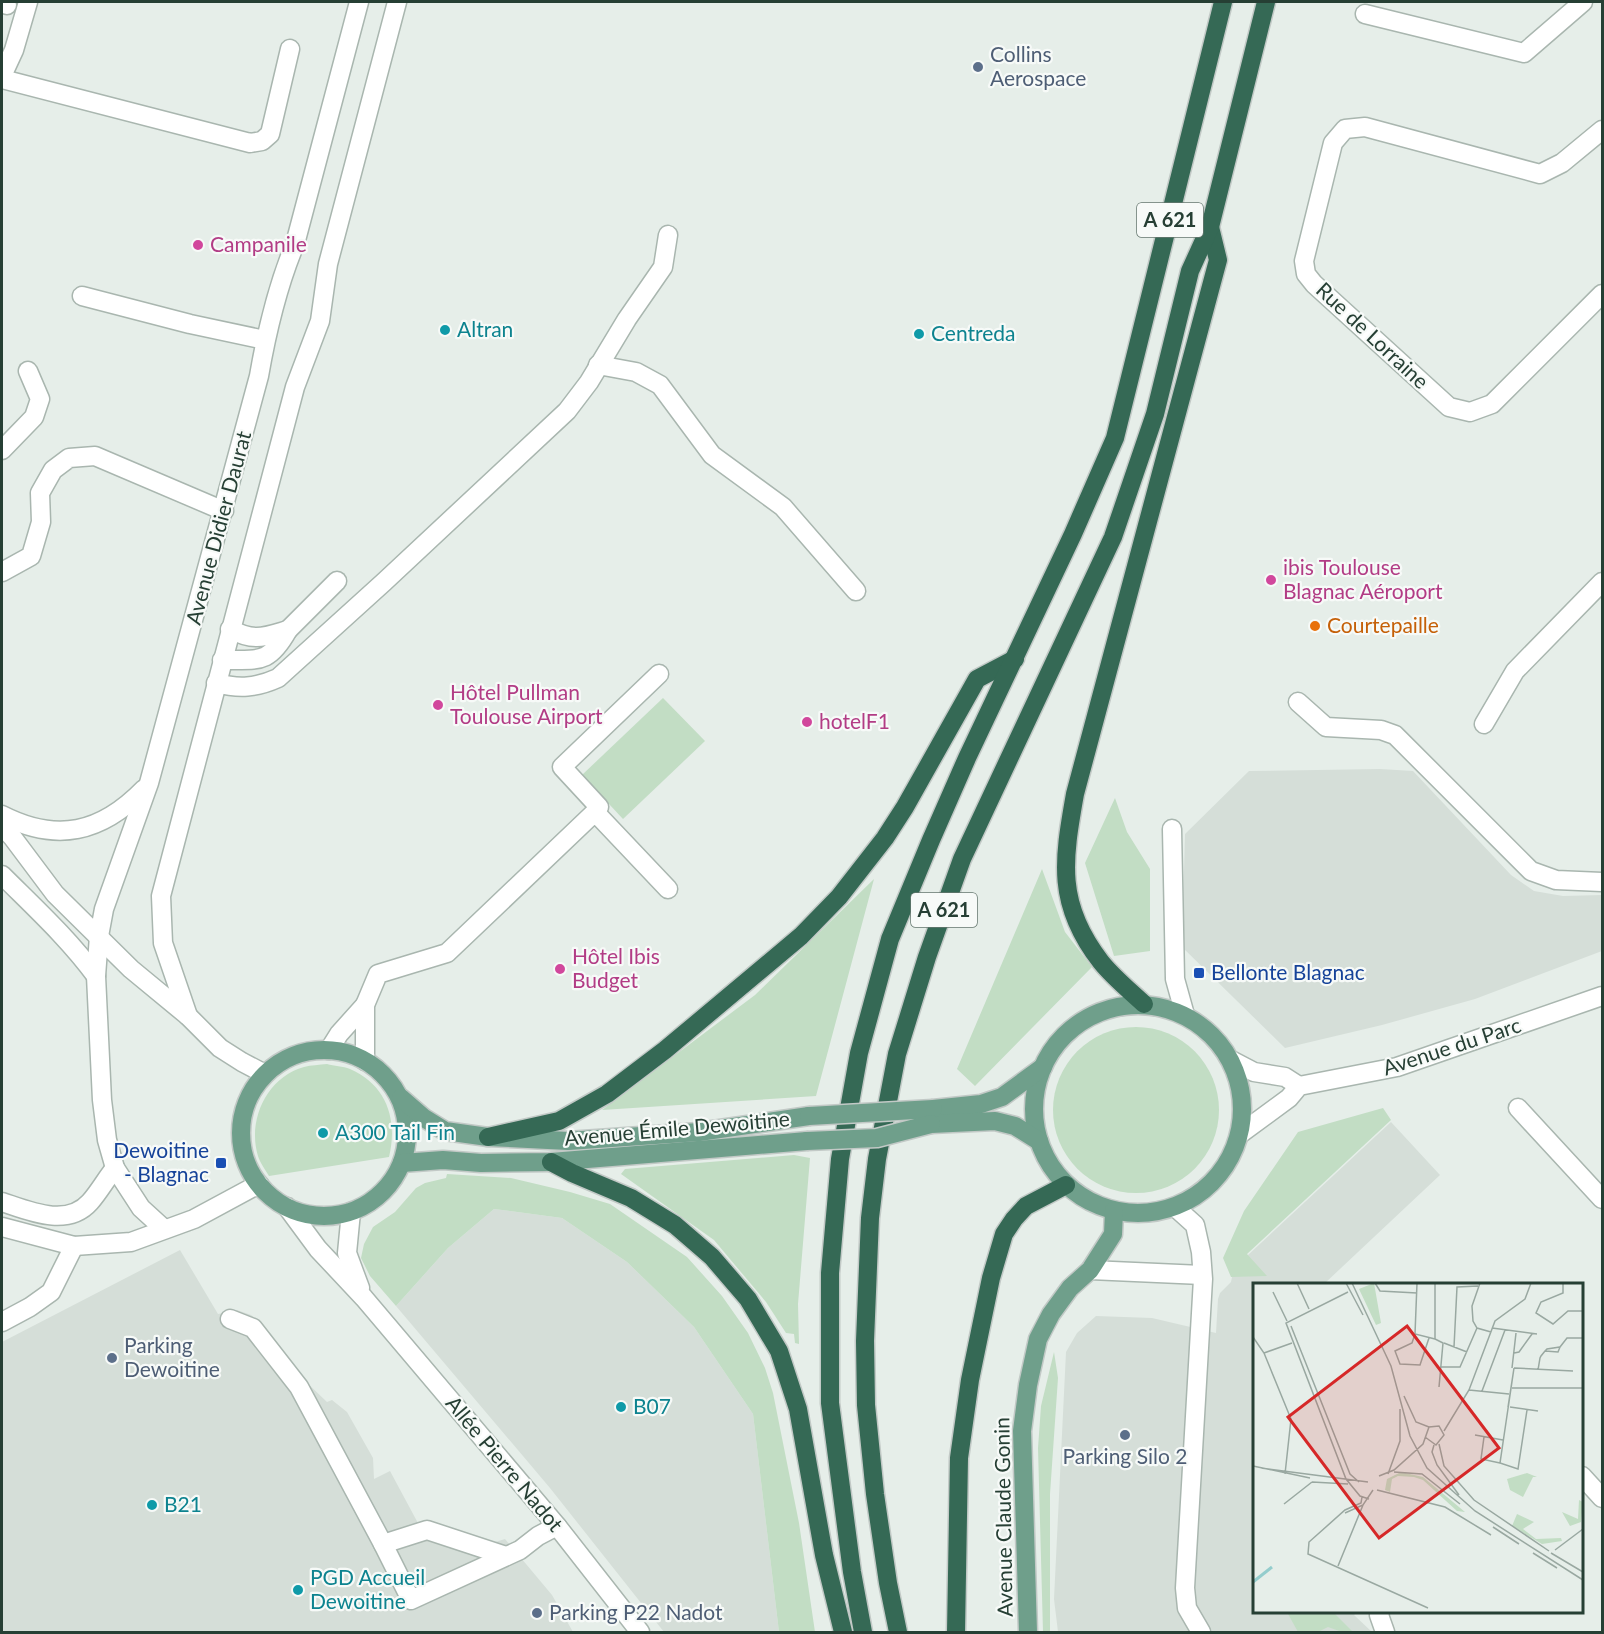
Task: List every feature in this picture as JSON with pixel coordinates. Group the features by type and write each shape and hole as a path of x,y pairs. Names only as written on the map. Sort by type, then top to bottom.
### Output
{"highway":[{"name":"A 621","path":"863,1632 852,1572 830,1402 830,1273 840,1159 859,1053 891,939 967,758 1015,659 1115,438 1223,2"},
{"name":"A 621","path":"898,1632 888,1583 875,1494 866,1405 864,1341 870,1218 877,1159 897,1054 927,957 962,859 1113,537 1155,414 1190,271 1210,228 1266,2"},
{"path":"1144,1004 1102,963 1073,918 1066,877 1067,843 1075,794 1218,260 1210,228"},
{"path":"488,1137 559,1121 607,1094 665,1050 801,936 839,897 885,838 905,807 976,679 1015,659"},
{"path":"551,1162 631,1198 675,1225 712,1257 748,1299 779,1351 798,1409 824,1555 843,1632"},
{"path":"956,1632 959,1458 970,1380 991,1278 1004,1234 1014,1219 1026,1206 1066,1185"}],"main road":[{"path":"1144,1004 1166,1007 1185,1015 1212,1034 1231,1060 1241,1092 1243,1109 1240,1134 1226,1165 1204,1190 1175,1207 1144,1214 1114,1210 1088,1201 1066,1185 1045,1156 1040,1141 1034,1112 1036,1090 1052,1048 1077,1023 1109,1008 1144,1004"},
{"path":"329,1050 365,1061 383,1074 400,1098 406,1119 407,1137 402,1163 394,1178 381,1193 351,1212 328,1216 307,1214 287,1207 267,1193 247,1163 241,1140 242,1116 251,1093 265,1074 284,1059 306,1051 329,1050"},
{"path":"932,1116 1002,1097 1043,1067"},
{"name":"Avenue Émile Dewoitine","path":"400,1098 424,1118 445,1131 488,1137 568,1141 699,1132 809,1116 932,1116"},
{"path":"932,1116 995,1121 1015,1126 1040,1141"},
{"name":"Avenue Émile Dewoitine","path":"402,1163 443,1160 481,1163 551,1162 877,1137 932,1116"},
{"name":"Avenue Claude Gonin","path":"1028,1632 1022,1431 1028,1385 1038,1340 1051,1314 1070,1288 1090,1270 1113,1234 1114,1210"}],"street":[{"path":"28,2 14,50 2,77 250,143 262,141 270,134 290,49"},
{"name":"Avenue Didier Daurat","path":"265,1074 220,1048 188,1016 148,985 99,936 104,909 149,783 224,511 259,376 280,279 295,244 359,2"},
{"name":"Avenue Didier Daurat","path":"188,1016 163,943 161,896 295,387 320,321 328,264 397,2"},
{"path":"1365,14 1524,53 1583,2"},
{"name":"Rue de Lorraine","path":"1602,130 1562,163 1540,174 1365,126 1345,129 1333,143 1304,261 1306,274 1314,284 1449,407 1470,412 1492,404 1602,294"},
{"path":"216,683 242,688 263,685 278,678 567,411 589,382 627,319 663,267 668,235"},
{"path":"82,296 190,324 265,340"},
{"path":"598,365 636,372 660,385 712,455 783,507 856,591"},
{"path":"2,450 34,417 40,399 28,371"},
{"path":"2,572 31,556 41,522 40,493 53,470 69,459 95,456 224,511"},
{"path":"222,660 256,660 268,657 281,644 288,630 337,581"},
{"path":"1484,724 1515,671 1602,582"},
{"path":"230,629 245,637 260,638 288,630"},
{"path":"329,1050 339,1034 365,1005 378,974 447,953 596,812 599,807 562,767 659,674"},
{"path":"1298,702 1326,727 1381,730 1395,735 1531,871 1556,880 1602,882"},
{"path":"2,815 24,827 67,832 97,824 114,814 129,804 149,783"},
{"path":"596,812 668,889"},
{"path":"2,826 55,894 99,936 96,976 102,1100 107,1140 115,1168 141,1208 164,1229"},
{"path":"1172,830 1174,979 1185,1015"},
{"path":"2,875 47,919 96,976"},
{"name":"Avenue du Parc","path":"1299,1086 1397,1067 1602,996"},
{"path":"365,1005 365,1061"},
{"path":"1231,1060 1254,1071 1285,1077 1299,1086 1288,1098 1240,1134"},
{"path":"1518,1108 1602,1199"},
{"path":"2,1202 45,1215 68,1216 89,1204 115,1168"},
{"path":"2,1227 74,1246 131,1242 194,1219 259,1184"},
{"name":"Allée Pierre Nadot","path":"287,1207 318,1249 364,1298 557,1527 640,1632"},
{"path":"1175,1207 1195,1225 1201,1252 1202,1275 1185,1588 1187,1608 1201,1632"},
{"name":"Allée Pierre Nadot","path":"351,1212 347,1253 364,1298"},
{"path":"2,1322 30,1307 51,1292 74,1246"},
{"path":"1090,1270 1202,1275"},
{"path":"230,1320 253,1328 298,1387 411,1600 520,1551 538,1536 557,1527"},
{"path":"1583,1478 1602,1498"},
{"path":"383,1544 427,1530 506,1556"},
{"path":"1379,1613 1385,1632"}],"shaded area":[{"path":"1380,769 1413,771 1511,875 1534,891 1563,896 1602,895 1602,951 1475,999 1382,1025 1285,1048 1182,947 1185,834 1249,771"},
{"path":"1391,1122 1440,1175 1325,1283 1253,1283 1253,1613 1356,1613 1354,1615 1372,1632 1058,1632 1054,1599 1066,1352 1077,1333 1096,1316 1152,1318 1216,1333 1218,1299 1220,1293 1231,1282 1234,1268"},
{"path":"494,1209 562,1218 627,1262 694,1327 753,1414 779,1632 664,1632 550,1488 396,1306 448,1248"},
{"path":"180,1250 218,1314 237,1310 251,1315 262,1324 277,1354 327,1402 332,1400 347,1412 373,1458 374,1479 390,1471 419,1525 429,1520 492,1543 505,1539 552,1595 573,1632 2,1632 2,1342"}],"green space":[{"path":"663,698 705,741 623,819 582,775"},
{"path":"1115,798 1127,832 1150,869 1150,951 1114,956 1085,863"},
{"path":"1042,869 1065,932 1092,967 975,1086 957,1069"},
{"path":"874,879 816,1096 602,1110 755,995"},
{"path":"1136,1027 1168,1034 1182,1041 1194,1052 1205,1064 1212,1078 1219,1110 1212,1142 1205,1156 1194,1168 1182,1179 1168,1186 1136,1193 1104,1186 1090,1179 1078,1168 1067,1156 1060,1142 1053,1110 1060,1078 1067,1064 1078,1052 1090,1041 1104,1034"},
{"path":"327,1064 347,1068 363,1076 381,1094 387,1105 392,1130 389,1157 269,1176 259,1159 255,1142 255,1128 263,1102 270,1090 291,1072 307,1066"},
{"path":"1383,1108 1391,1120 1247,1254 1267,1276 1231,1277 1223,1258 1244,1211 1298,1132"},
{"path":"794,1155 810,1158 798,1304 799,1344 795,1343 794,1334 786,1333 766,1302 714,1240 621,1174 625,1169"},
{"path":"447,1174 511,1178 610,1204 687,1257 722,1296 748,1333 765,1368 773,1393 799,1523 815,1632 779,1632 753,1414 694,1327 627,1262 562,1218 494,1209 448,1248 396,1306 370,1276 361,1258 364,1244 373,1227 395,1212 416,1188 425,1183 446,1178"},
{"path":"1054,1352 1058,1378 1050,1494 1050,1632 1043,1632 1038,1448 1041,1406"},
{"path":"1288,1613 1334,1613 1353,1632 1342,1632 1328,1627 1318,1632 1298,1632"}],"place":[{"name":"Collins Aerospace","path":"978,67"},
{"name":"Campanile","path":"198,245"},
{"name":"Altran","path":"445,330"},
{"name":"Centreda","path":"919,334"},
{"name":"ibis Toulouse Blagnac Aéroport","path":"1271,580"},
{"name":"Courtepaille","path":"1315,626"},
{"name":"Hôtel Pullman Toulouse Airport","path":"438,705"},
{"name":"hotelF1","path":"807,722"},
{"name":"Hôtel Ibis Budget","path":"560,969"},
{"name":"Bellonte Blagnac","path":"1199,973"},
{"name":"A300 Tail Fin","path":"323,1133"},
{"name":"Dewoitine - Blagnac","path":"221,1163"},
{"name":"Parking Dewoitine","path":"112,1358"},
{"name":"B07","path":"621,1407"},
{"name":"Parking Silo 2","path":"1125,1435"},
{"name":"B21","path":"152,1505"},
{"name":"PGD Accueil Dewoitine","path":"298,1590"},
{"name":"Parking P22 Nadot","path":"537,1613"}]}
